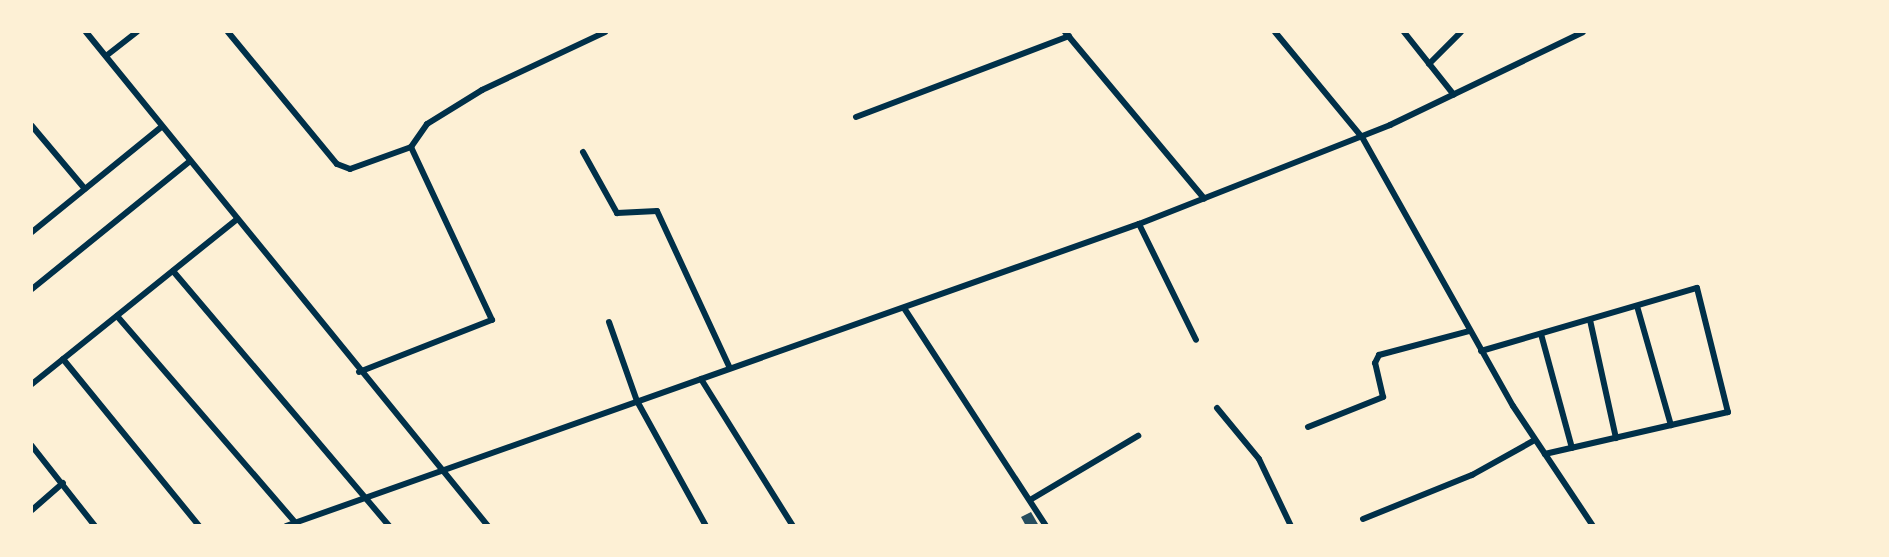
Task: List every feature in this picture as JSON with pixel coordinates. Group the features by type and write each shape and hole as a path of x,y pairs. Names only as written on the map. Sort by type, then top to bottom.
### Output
{"street":[{"path":"86,32 442,474 488,526"},
{"path":"106,56 137,32"},
{"path":"228,32 337,164 369,166 411,147 427,124 482,90 605,32"},
{"path":"1275,32 1362,137 1480,351 1593,526"},
{"path":"1404,32 1454,95"},
{"path":"1429,64 1461,32"},
{"path":"286,526 442,474 637,401 1139,224 1362,137 1583,32"},
{"path":"856,117 1067,34 1204,198"},
{"path":"32,126 85,189"},
{"path":"32,232 161,127"},
{"path":"359,372 492,320 411,147"},
{"path":"583,152 617,213 657,211 730,368"},
{"path":"32,289 190,162"},
{"path":"32,384 236,220"},
{"path":"1139,224 1196,340"},
{"path":"173,271 371,498 389,526"},
{"path":"1480,351 1697,288 1728,412 1545,454"},
{"path":"1637,306 1671,425"},
{"path":"904,308 1046,526"},
{"path":"117,316 295,522"},
{"path":"1590,320 1616,438"},
{"path":"609,322 637,401 706,526"},
{"path":"1308,427 1383,397 1375,363 1379,355 1469,331"},
{"path":"1541,334 1572,449"},
{"path":"63,359 199,526"},
{"path":"701,379 793,526"},
{"path":"1217,408 1259,459 1291,526"},
{"path":"1030,500 1138,436"},
{"path":"1363,519 1472,475 1535,439"},
{"path":"32,446 95,526"},
{"path":"32,510 63,483"}],"building":[{"path":"1031,512 1039,526 1026,526 1021,517"}]}
